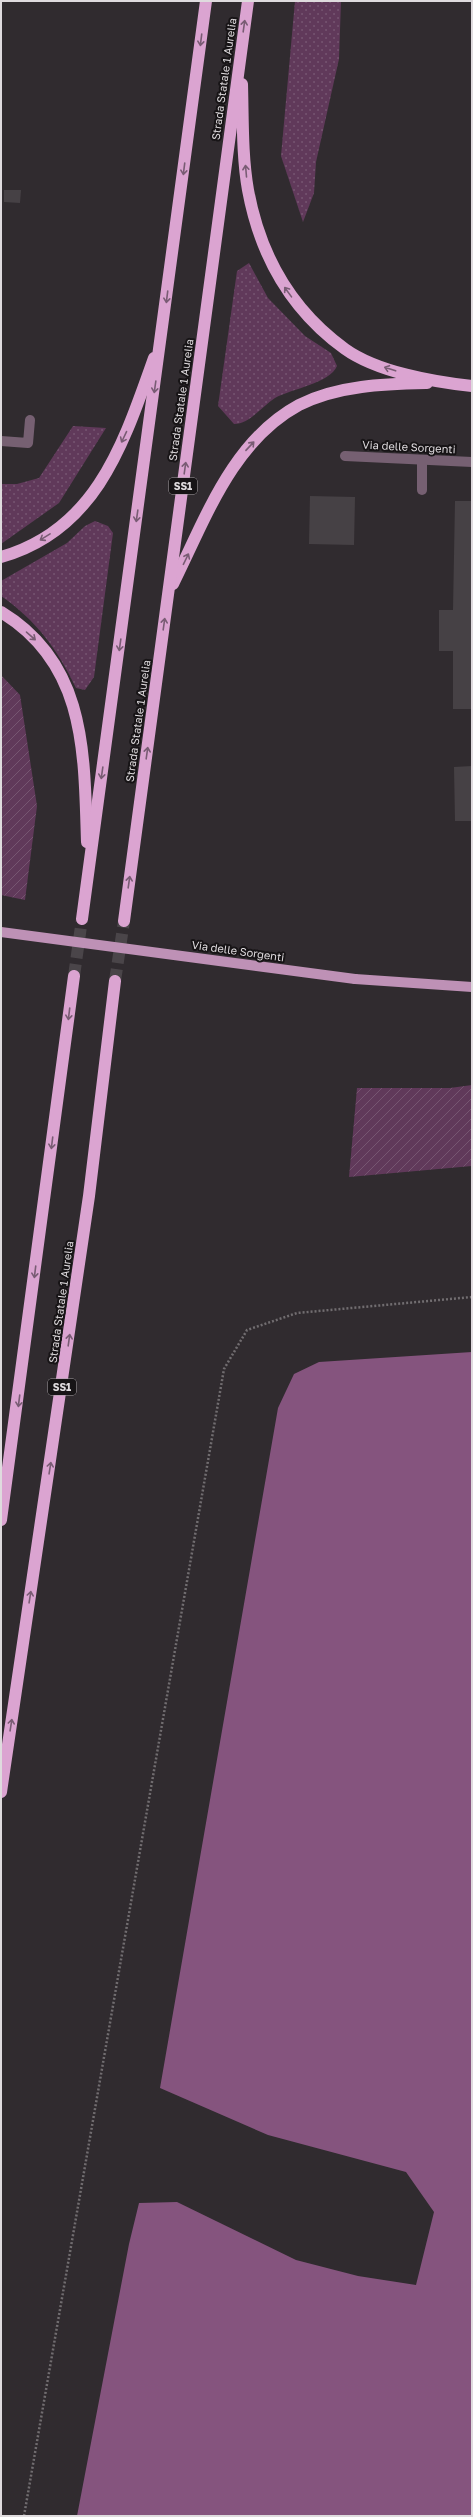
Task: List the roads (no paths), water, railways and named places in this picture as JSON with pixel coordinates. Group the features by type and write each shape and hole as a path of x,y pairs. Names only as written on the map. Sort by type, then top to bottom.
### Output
{"highway":[{"path":"82,919 206,1"},
{"name":"Strada Statale 1 Aurelia","path":"124,921 248,1"},
{"path":"241,51 248,189 264,248 284,286 308,316 346,349 389,369 442,382 472,386"},
{"path":"1,557 46,537 78,512 104,480 131,422 162,335"},
{"path":"168,594 210,506 227,478 243,453 280,418 300,405 352,389 381,384 442,382"},
{"path":"1,612 37,641 64,677 77,719 84,755 88,875"},
{"path":"1,1520 74,976"},
{"name":"Strada Statale 1 Aurelia","path":"1,1792 89,1196 115,981"}],"main road":[{"name":"Via delle Sorgenti","path":"1,932 355,979 472,987"}],"street":[{"path":"1,441 28,442 30,420"},
{"name":"Via delle Sorgenti","path":"345,456 472,462"},
{"path":"422,460 422,490"}],"tunnel":[{"path":"74,976 82,919"},
{"path":"115,981 124,921"}]}
